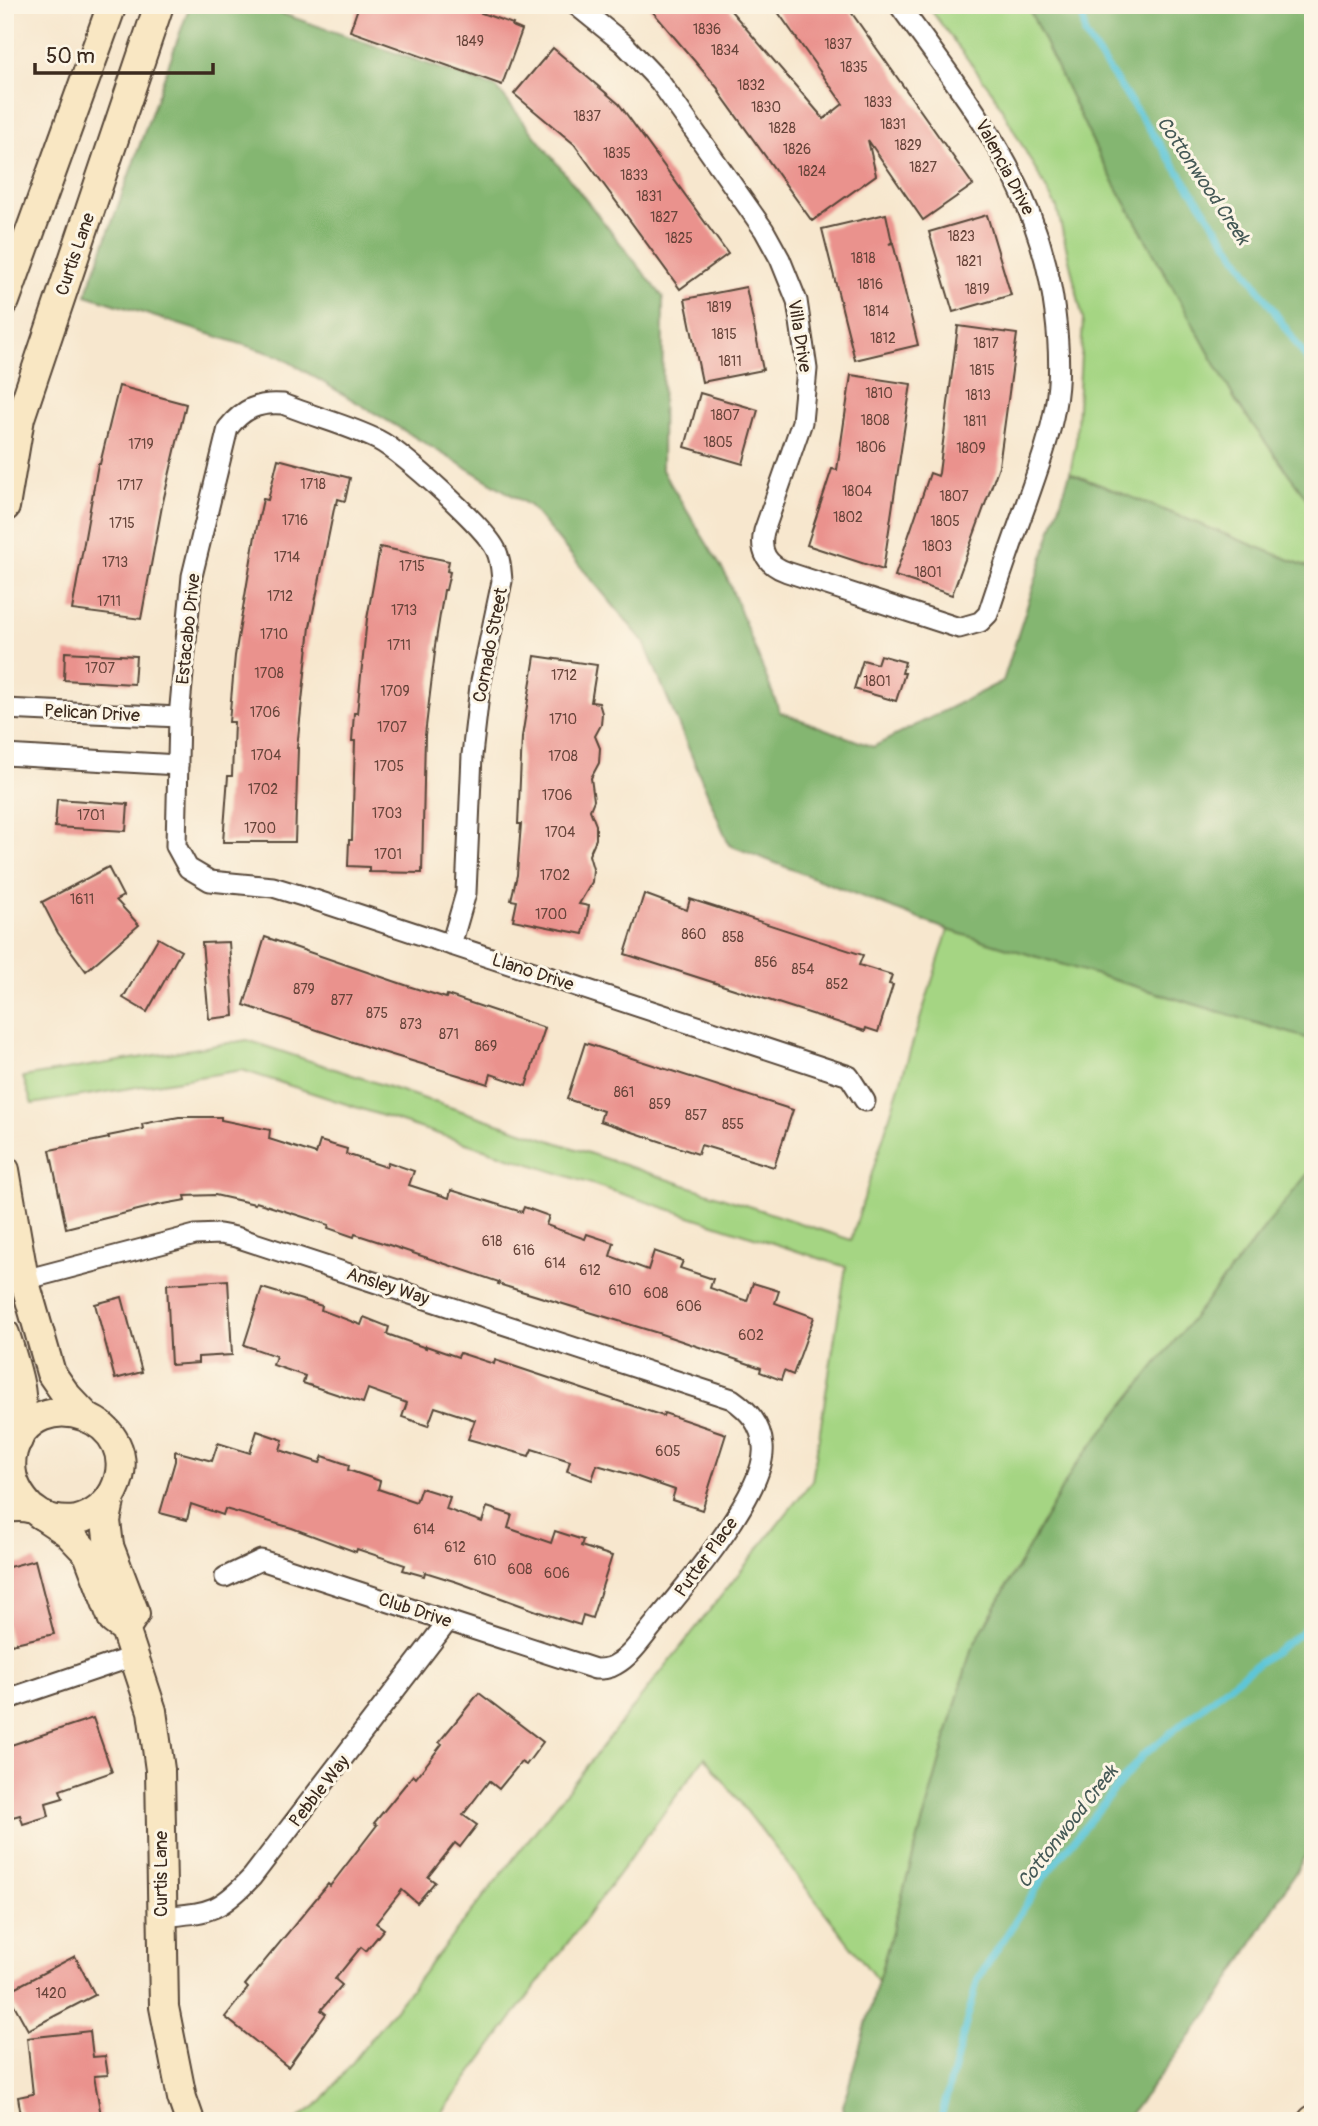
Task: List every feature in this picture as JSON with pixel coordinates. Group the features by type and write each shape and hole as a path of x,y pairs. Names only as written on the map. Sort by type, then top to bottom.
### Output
{"street":[{"path":"5,301 112,5"},
{"name":"Curtis Lane","path":"5,507 20,418 159,5"},
{"name":"Villa Drive","path":"576,5 623,43 660,82 764,230 780,259 797,301 807,369 806,394 802,422 764,531 762,549 766,559 775,568 948,626 959,628 972,625"},
{"name":"Valencia Drive","path":"899,5 979,118 1021,188 1043,246 1054,303 1059,350 1058,379 1049,436 988,614 972,625"},
{"name":"Cornado Street","path":"256,405 283,404 358,431 389,446 431,482 485,535 495,548 501,564 502,581 480,685 472,755 466,893 451,945"},
{"name":"Estacabo Drive","path":"188,868 176,846 179,717 192,576 228,428 238,416 256,405"},
{"name":"Pelican Drive","path":"5,709 179,717"},
{"path":"5,755 178,765"},
{"name":"Llano Drive","path":"188,868 210,881 273,887 849,1076 864,1101"},
{"path":"5,1170 15,1282 51,1373 67,1396 86,1416 108,1432 115,1444 120,1471 111,1496 95,1512 78,1520 55,1520 27,1511 12,1476 12,1449 24,1412 21,1383 5,1334"},
{"name":"Ansley Way","path":"15,1282 195,1235 220,1234 236,1237 732,1399 745,1408 758,1423"},
{"path":"12,1449 33,1423 45,1416 59,1412 86,1416"},
{"name":"Putter Place","path":"607,1668 625,1658 700,1569 743,1505 761,1466 764,1447 758,1423"},
{"name":"Curtis Lane","path":"111,1496 106,1521 109,1546 135,1614 125,1629"},
{"name":"Curtis Lane","path":"27,1511 67,1532 88,1554 113,1620 125,1629 157,1735 164,2007 182,2098 190,2121"},
{"name":"Club Drive","path":"225,1577 261,1560 595,1669 607,1668"},
{"name":"Pebble Way","path":"160,1917 211,1911 231,1900 252,1877 448,1621"},
{"path":"5,1700 135,1656"}],"green space":[{"path":"190,5 257,5 497,88 663,297 662,470 726,575 780,712 873,747 1003,681 1070,473 1313,569 1313,1040 948,930 729,845 644,642 530,506 279,356 86,295"},
{"path":"927,5 1027,5 1100,157 1237,403 1313,507 1313,569 1070,473 1076,441 1083,319 1057,208 993,93"},
{"path":"1027,5 1305,5 1313,19 1313,507 1237,403 1100,157"},
{"path":"948,930 1313,1040 1313,1167 1073,1469 971,1650 878,1981 705,1757 436,2121 295,2121 322,2101 812,1481 846,1267 242,1070 32,1104 23,1077 247,1040 851,1240"},
{"path":"1313,1167 1313,1843 1216,2003 1125,2121 846,2121 843,2106 971,1650 1073,1469"}],"building":[{"path":"359,5 474,5 473,10 513,24 512,26 522,30 502,85 350,31"},
{"path":"647,5 726,5 824,119 843,104 773,5 846,5 973,185 923,220 868,140 876,175 812,221 720,91"},
{"path":"553,48 619,104 728,254 680,289 574,144 514,94"},
{"path":"886,214 892,242 889,244 893,243 918,345 855,360 822,229"},
{"path":"987,215 1011,295 953,312 929,232"},
{"path":"746,287 763,370 702,382 685,299"},
{"path":"958,326 1017,334 999,466 952,595 895,576 930,473 938,476 939,473"},
{"path":"851,375 911,384 883,570 807,545 832,469 837,470"},
{"path":"119,386 186,404 162,506 141,619 72,610 98,464"},
{"path":"700,393 758,410 743,464 685,447"},
{"path":"278,459 350,478 345,501 338,499 335,504 310,627 297,748 295,842 223,842 228,776 232,776 234,722 229,722 235,656 263,499 268,500"},
{"path":"380,547 449,561 447,571 450,572 444,590 434,652 425,735 422,873 369,872 369,867 348,866 349,840 352,840 354,713 357,713 367,619"},
{"path":"65,652 136,656 134,684 64,680"},
{"path":"880,655 905,662 902,673 905,673 896,701 854,689 863,660 877,664"},
{"path":"535,656 597,665 591,702 599,703 602,713 601,725 595,736 600,748 599,763 591,778 594,800 590,810 596,825 596,839 589,855 593,869 592,882 579,904 589,906 583,934 513,920 517,901 511,900 517,875 521,824 518,824 522,737"},
{"path":"57,799 128,804 126,831 55,827"},
{"path":"108,867 123,896 116,900 139,925 86,971 58,933 42,902"},
{"path":"644,894 687,910 690,899 863,955 859,965 892,975 889,984 893,985 878,1032 866,1028 865,1031 625,954"},
{"path":"265,937 408,986 446,998 447,995 545,1028 526,1086 491,1074 488,1084 379,1051 244,1005"},
{"path":"158,938 181,951 147,1012 123,998"},
{"path":"229,942 234,1016 209,1019 202,943"},
{"path":"585,1043 793,1110 774,1167 701,1145 698,1154 600,1121 603,1111 567,1099"},
{"path":"179,1117 221,1117 221,1120 270,1130 269,1139 316,1154 320,1141 347,1149 346,1154 386,1167 388,1162 414,1171 409,1185 449,1198 451,1190 522,1212 524,1207 549,1216 546,1225 585,1239 587,1234 614,1243 610,1256 648,1270 654,1251 683,1261 680,1268 713,1279 710,1288 747,1301 753,1283 779,1291 775,1303 814,1317 793,1375 784,1371 781,1380 760,1372 761,1368 658,1333 498,1284 499,1282 355,1234 354,1237 328,1228 329,1225 256,1202 255,1204 215,1195 185,1196 186,1200 66,1228 50,1150 109,1138 108,1136 143,1129 142,1124"},
{"path":"228,1280 232,1355 198,1357 198,1363 171,1365 167,1284"},
{"path":"262,1288 322,1306 321,1310 361,1325 364,1317 389,1327 387,1334 426,1348 458,1357 460,1353 494,1364 495,1360 726,1434 702,1510 672,1500 675,1490 632,1475 597,1465 592,1480 567,1471 570,1461 532,1449 529,1456 468,1439 475,1420 435,1407 428,1426 402,1417 407,1403 368,1389 363,1403 303,1383 305,1376 273,1365 276,1356 244,1345"},
{"path":"122,1297 142,1372 115,1379 95,1304"},
{"path":"257,1431 283,1440 280,1450 320,1463 323,1456 349,1465 348,1470 380,1481 378,1489 416,1502 421,1488 450,1497 446,1509 482,1522 487,1507 512,1515 508,1528 551,1543 555,1531 583,1540 581,1546 612,1556 592,1618 583,1615 580,1625 425,1572 424,1576 403,1570 405,1565 357,1549 356,1552 292,1528 225,1509 223,1515 191,1504 187,1520 160,1513 175,1461 175,1451 212,1461 218,1443 250,1453"},
{"path":"35,1560 54,1634 11,1644 5,1621 5,1568"},
{"path":"479,1693 543,1742 526,1765 521,1762 499,1789 489,1781 463,1815 477,1825 460,1847 455,1843 428,1877 435,1882 417,1903 402,1890 376,1923 384,1929 366,1951 361,1947 335,1979 342,1985 321,2010 326,2014 288,2067 225,2017 248,1988 245,1985 328,1884 330,1886 377,1825 374,1823 413,1775 416,1778 442,1744 439,1742"},
{"path":"93,1718 112,1772 60,1790 63,1798 46,1803 49,1816 23,1824 20,1815 5,1819 5,1747"},
{"path":"75,1956 95,1995 28,2030 7,1992"},
{"path":"90,2031 93,2057 105,2056 108,2075 94,2076 102,2121 22,2121 18,2097 33,2094 27,2038"}],"waterway":[{"name":"Cottonwood Creek","path":"1082,5 1085,35 1313,368"},
{"name":"Cottonwood Creek","path":"940,2121 978,1979 1044,1877 1142,1756 1242,1675 1302,1632 1313,1616"}]}
